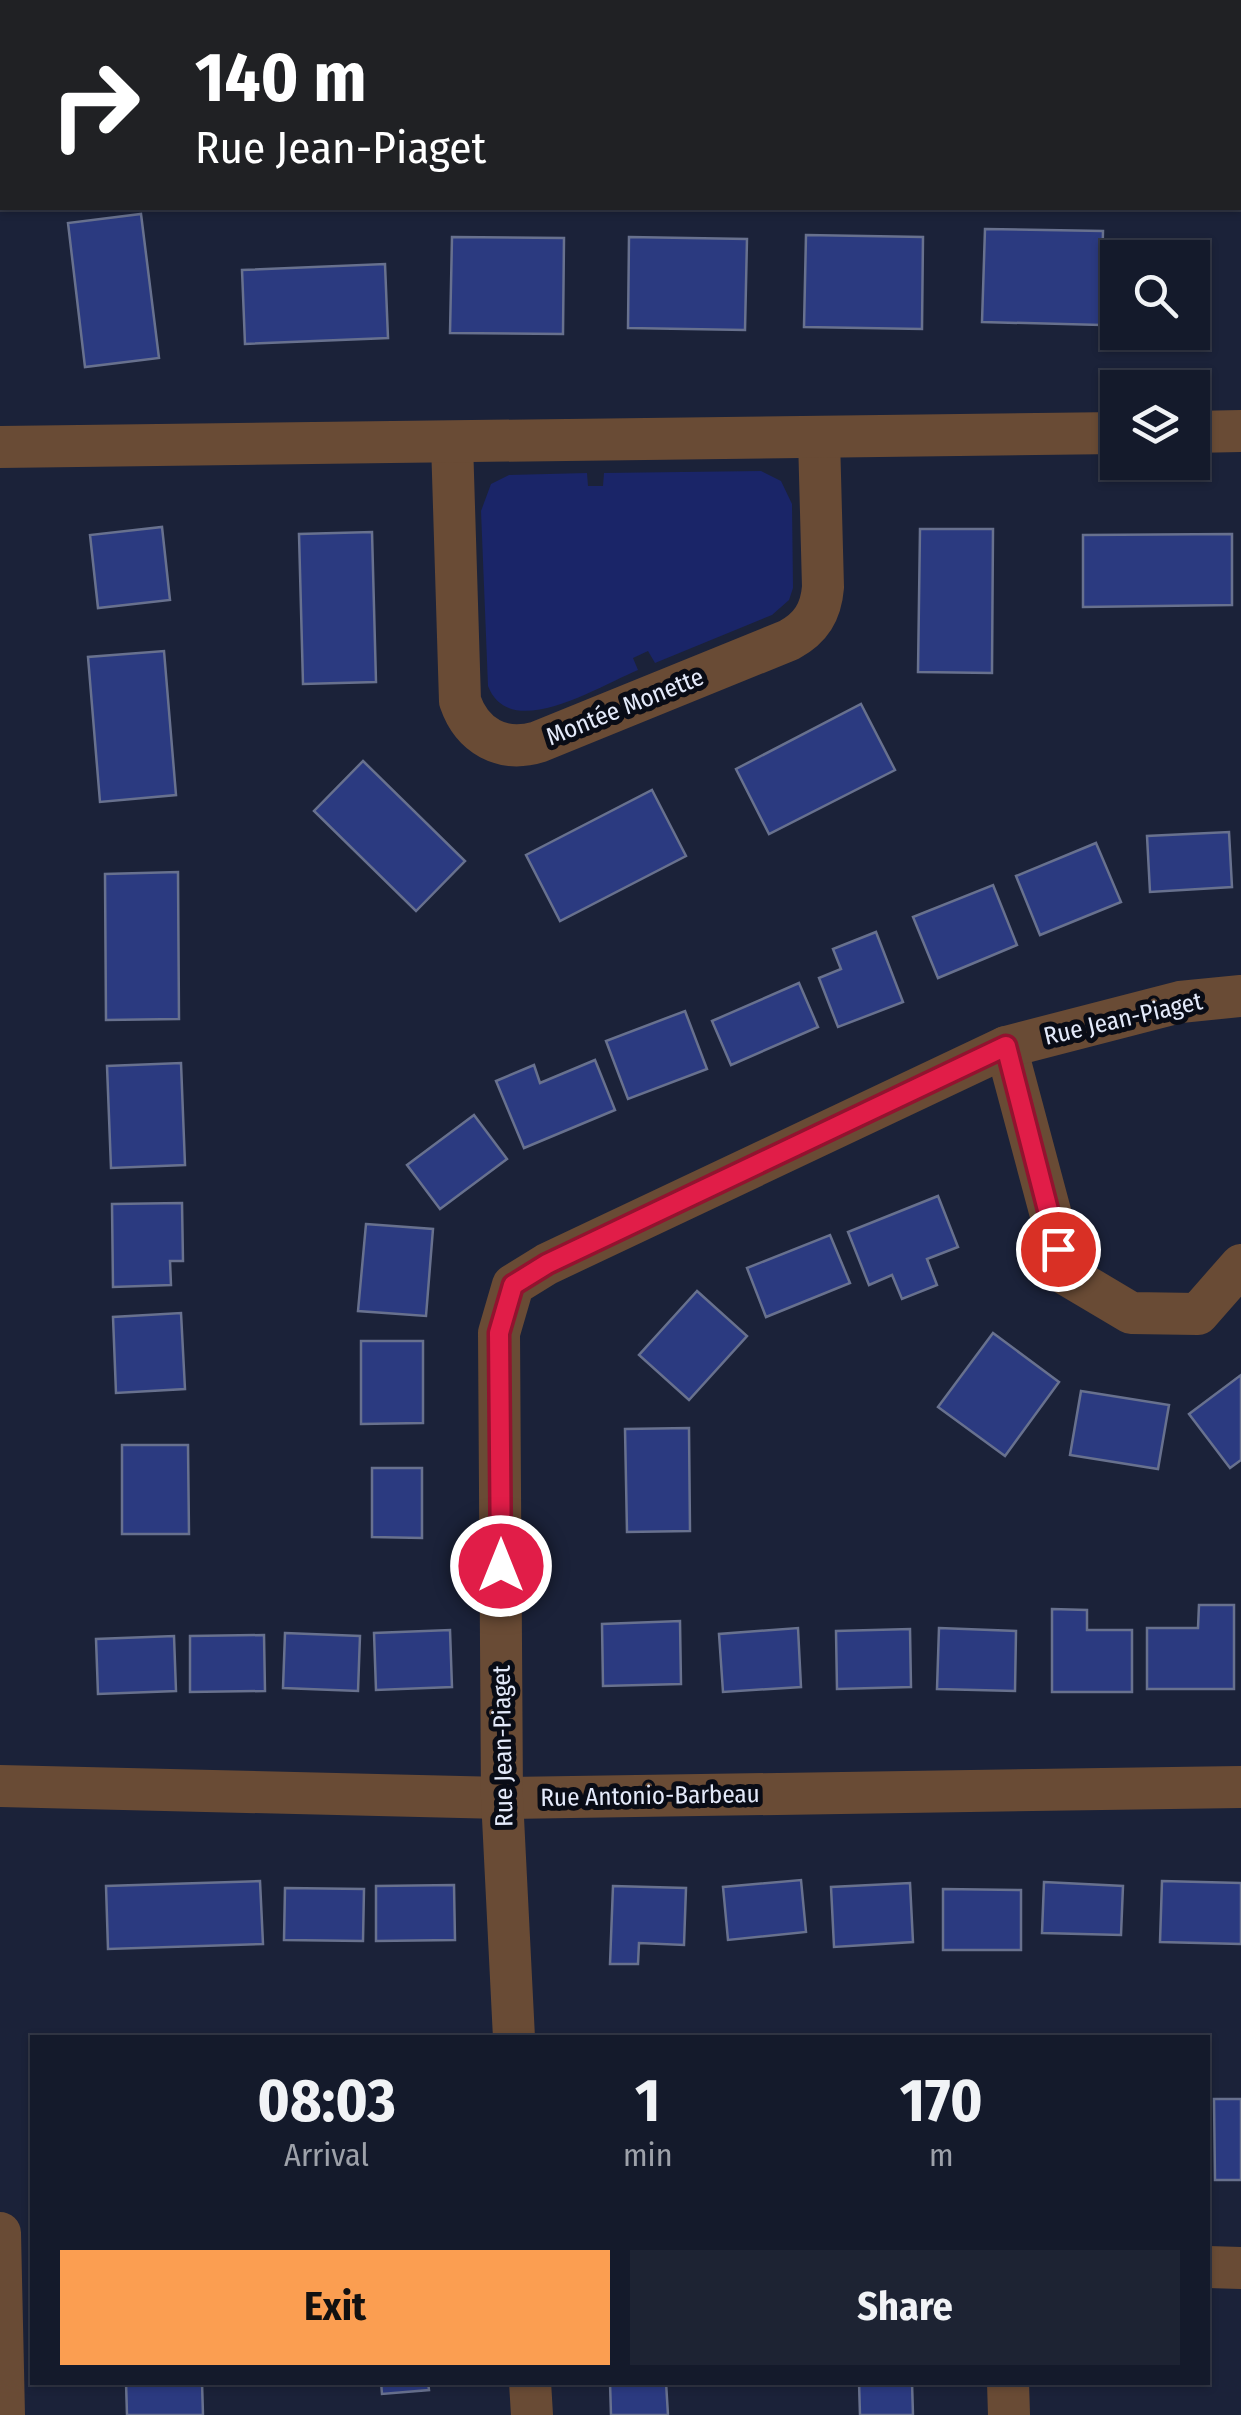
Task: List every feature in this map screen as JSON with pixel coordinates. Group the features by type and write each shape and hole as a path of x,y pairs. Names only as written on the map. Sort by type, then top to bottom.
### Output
{"street":[{"path":"1210,432 1241,432"},
{"path":"0,448 1100,433"},
{"name":"Montée Monette","path":"452,442 460,700 476,730 495,742 517,746 538,742 789,640 807,628 820,609 823,587 819,438"},
{"name":"Rue Jean-Piaget","path":"514,2035 502,1798 499,1333 513,1285 565,1255 1006,1046 1180,1002 1241,996"},
{"path":"1006,1046 1067,1275 1131,1313 1198,1314 1241,1265"},
{"name":"Rue Antonio-Barbeau","path":"0,1786 502,1798 1241,1786"},
{"path":"0,2233 4,2415"},
{"path":"1210,2268 1241,2268"},
{"path":"530,2385 532,2415"},
{"path":"1008,2385 1008,2415"}],"shaded area":[{"path":"761,471 781,481 792,504 793,588 789,600 772,615 655,663 648,651 633,658 638,670 557,705 515,710 499,702 488,686 481,511 491,484 509,475 587,473 588,486 603,486 604,473"}],"building":[{"path":"141,214 159,358 85,367 68,223"},
{"path":"985,229 1103,231 1100,325 982,322"},
{"path":"806,235 923,237 922,329 804,327"},
{"path":"452,237 564,238 563,334 450,333"},
{"path":"629,237 747,239 745,330 628,328"},
{"path":"385,264 388,338 245,344 242,270"},
{"path":"162,527 170,600 98,608 90,535"},
{"path":"920,529 993,529 992,673 918,672"},
{"path":"372,532 376,682 303,684 299,534"},
{"path":"1232,534 1232,605 1083,607 1083,535"},
{"path":"164,651 176,795 100,802 88,657"},
{"path":"861,704 895,770 769,834 736,769"},
{"path":"363,761 465,861 416,911 314,811"},
{"path":"652,790 686,856 560,921 526,855"},
{"path":"1229,832 1232,887 1150,892 1147,836"},
{"path":"1096,843 1121,902 1040,935 1016,876"},
{"path":"178,872 179,1019 106,1020 105,874"},
{"path":"993,885 1017,945 938,978 913,917"},
{"path":"876,932 903,1002 838,1027 819,978 841,969 833,949"},
{"path":"799,983 818,1027 731,1065 712,1021"},
{"path":"685,1011 707,1069 628,1099 606,1041"},
{"path":"595,1060 615,1110 524,1148 496,1081 534,1065 540,1083"},
{"path":"181,1063 185,1165 111,1168 107,1066"},
{"path":"474,1115 507,1159 440,1209 407,1165"},
{"path":"938,1196 958,1247 927,1259 937,1285 902,1299 892,1275 869,1285 848,1232"},
{"path":"182,1203 183,1261 170,1261 171,1285 113,1287 112,1204"},
{"path":"366,1224 433,1229 426,1316 358,1311"},
{"path":"830,1235 850,1283 766,1317 747,1268"},
{"path":"697,1291 747,1336 689,1400 639,1355"},
{"path":"181,1313 185,1389 116,1393 113,1317"},
{"path":"993,1333 1059,1382 1005,1456 938,1407"},
{"path":"361,1341 423,1341 423,1423 361,1424"},
{"path":"1241,1375 1241,1460 1230,1468 1189,1414"},
{"path":"1081,1391 1169,1405 1158,1469 1070,1455"},
{"path":"689,1428 690,1531 627,1532 625,1429"},
{"path":"122,1445 188,1445 189,1534 122,1534"},
{"path":"372,1468 422,1468 422,1538 372,1537"},
{"path":"1199,1605 1234,1605 1234,1689 1147,1689 1147,1628 1198,1628"},
{"path":"1052,1609 1087,1610 1087,1630 1132,1630 1132,1692 1052,1692"},
{"path":"680,1621 681,1684 603,1686 602,1624"},
{"path":"798,1628 801,1687 723,1692 719,1634"},
{"path":"939,1628 1016,1631 1015,1691 937,1689"},
{"path":"910,1629 911,1687 837,1689 836,1631"},
{"path":"450,1630 452,1687 376,1690 374,1633"},
{"path":"285,1633 360,1636 358,1691 283,1688"},
{"path":"264,1635 265,1691 190,1692 190,1636"},
{"path":"174,1636 176,1691 98,1694 96,1639"},
{"path":"801,1880 806,1932 728,1940 723,1887"},
{"path":"260,1881 263,1944 108,1949 106,1886"},
{"path":"1162,1881 1241,1883 1241,1944 1160,1942"},
{"path":"1044,1882 1123,1886 1121,1935 1042,1933"},
{"path":"910,1883 913,1942 834,1947 831,1887"},
{"path":"454,1885 455,1940 376,1941 376,1886"},
{"path":"613,1886 686,1888 684,1945 639,1943 638,1964 610,1964"},
{"path":"285,1888 364,1889 363,1941 284,1940"},
{"path":"943,1889 1021,1890 1021,1950 943,1950"},
{"path":"1214,2099 1241,2099 1241,2180 1215,2180"},
{"path":"126,2385 202,2385 203,2415 127,2415"},
{"path":"381,2385 428,2385 429,2390 382,2394"},
{"path":"610,2385 666,2385 668,2415 611,2415"},
{"path":"859,2385 912,2385 913,2415 860,2415"}],"route":[{"path":"501,1566 499,1333 513,1285 547,1264 1006,1046 1058,1249"}]}
